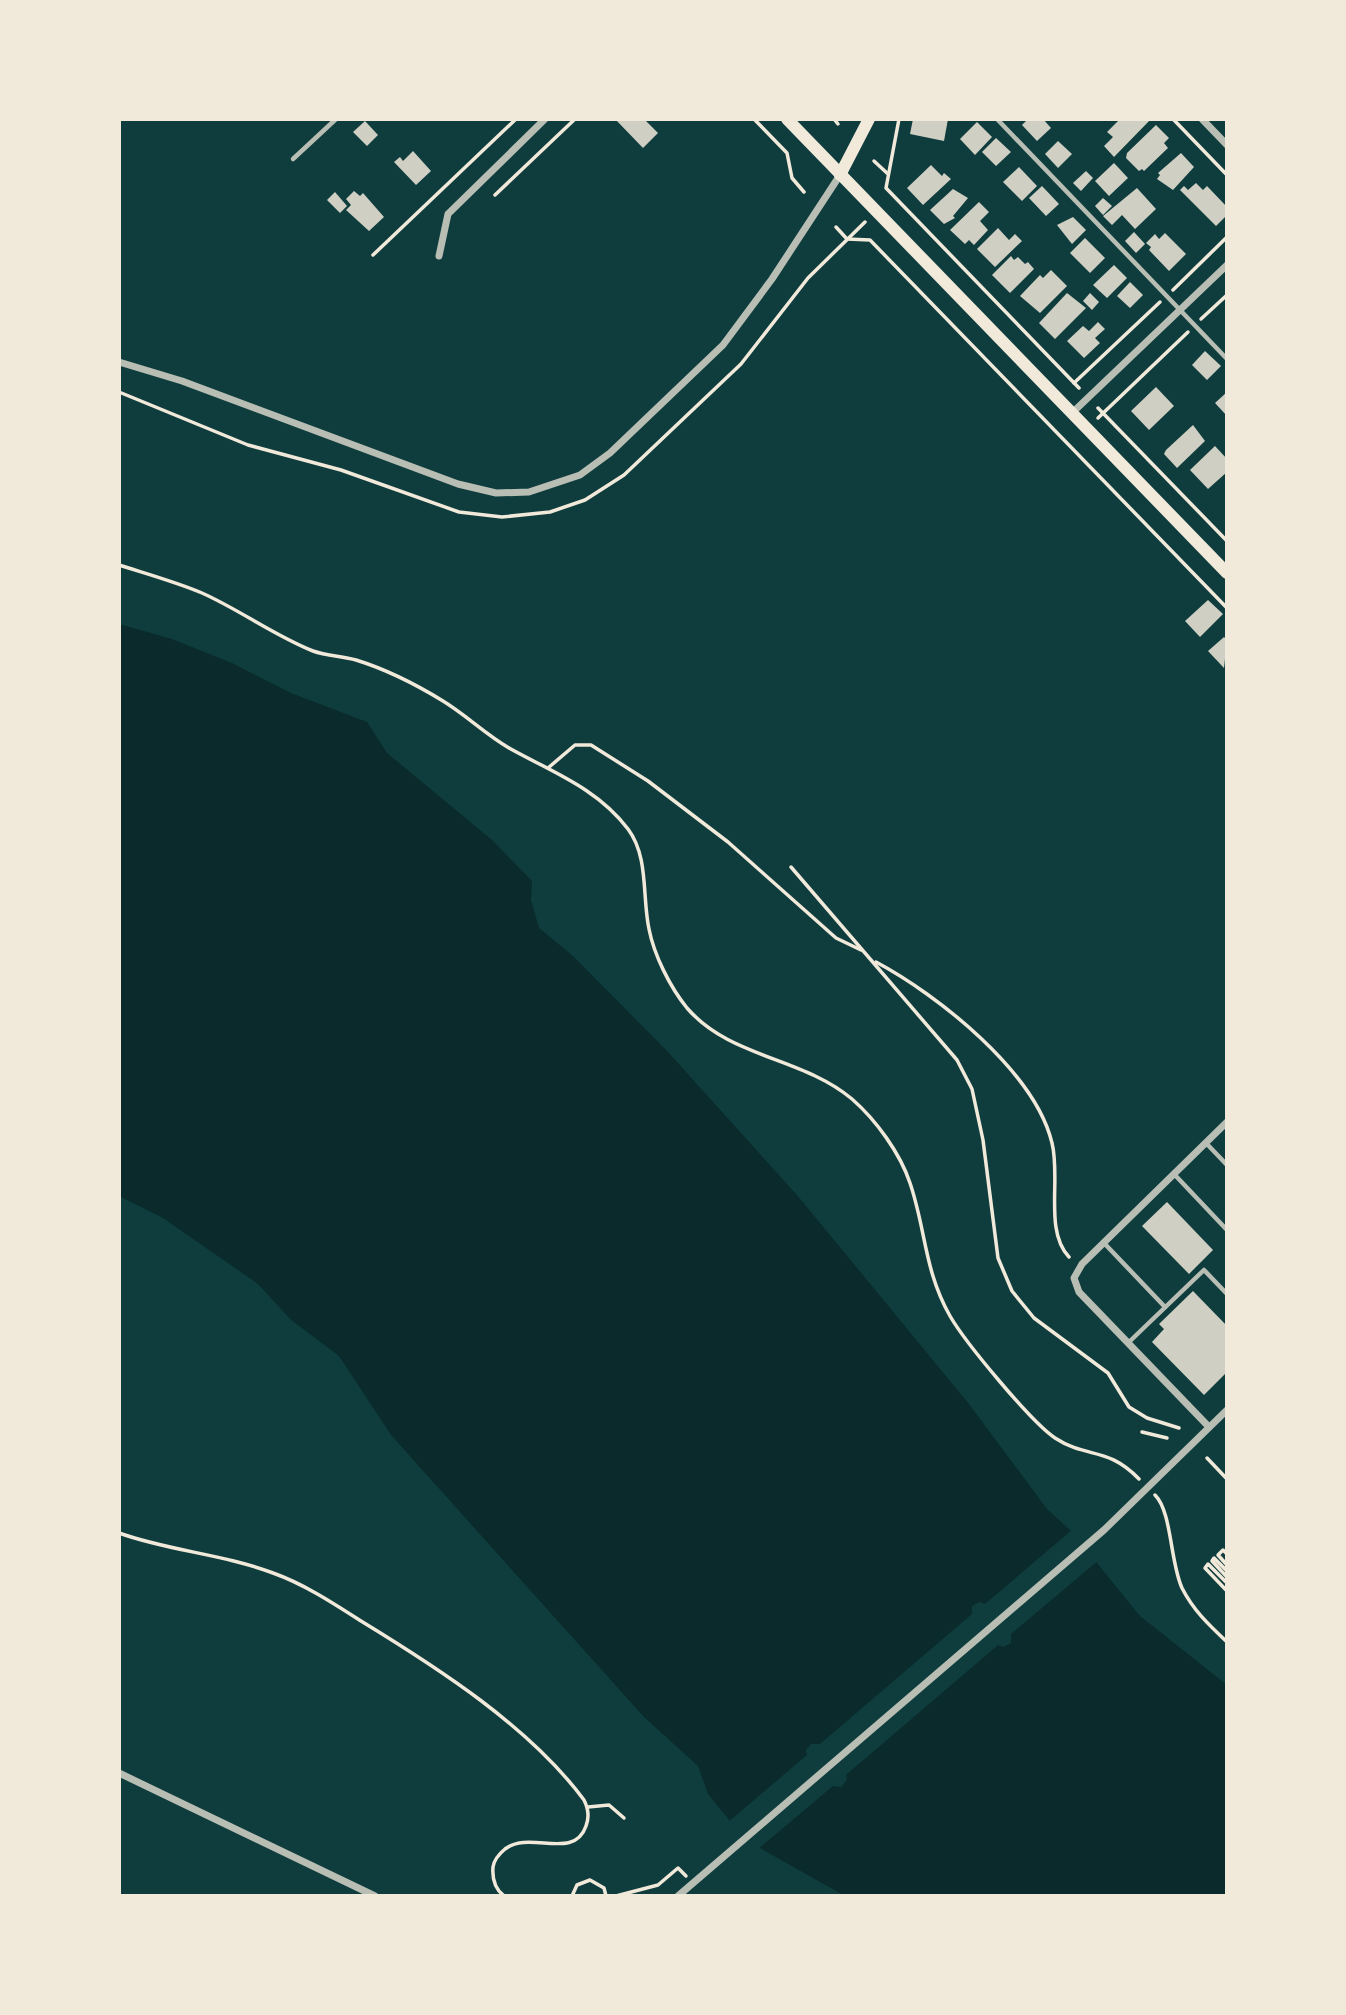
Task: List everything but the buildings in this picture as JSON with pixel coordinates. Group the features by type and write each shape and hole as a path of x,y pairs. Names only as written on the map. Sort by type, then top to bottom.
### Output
{"main road":[{"path":"787,119 1227,573"},
{"path":"840,175 869,119"}],"street":[{"path":"439,256 447,214 545,119"},
{"path":"1202,119 1227,145"},
{"path":"119,362 182,381 458,484 496,493 529,492 580,475 610,453 723,345 772,279 840,175"},
{"path":"1072,414 1227,265"},
{"path":"1209,1427 1079,1292 1074,1278 1082,1264 1227,1122"},
{"path":"678,1896 720,1857 1104,1530 1227,1410"},
{"path":"119,1773 376,1896"}],"lane":[{"path":"293,159 337,119"},
{"path":"997,119 1227,359"},
{"path":"1206,1143 1227,1165"},
{"path":"1174,1174 1227,1230"},
{"path":"1104,1243 1165,1307"},
{"path":"1128,1343 1204,1270 1227,1294"}],"path":[{"path":"373,255 516,119"},
{"path":"495,195 575,119"},
{"path":"754,119 790,159 793,181 804,192"},
{"path":"834,119 838,124"},
{"path":"898,119 886,188 1079,388"},
{"path":"1173,119 1227,175"},
{"path":"780,146 788,138"},
{"path":"874,161 888,174"},
{"path":"887,201 893,195"},
{"path":"119,392 248,444 341,470 459,512 502,517 550,512 584,500 624,475 741,364 808,278 861,226"},
{"path":"836,227 847,239 870,240 1227,608"},
{"path":"1069,388 1227,237"},
{"path":"1098,418 1227,295"},
{"path":"1040,415 1048,408"},
{"path":"1098,408 1227,541"},
{"path":"1069,445 1077,438"},
{"path":"119,565 202,593 314,652 356,660 393,676 442,700 506,746 605,802 632,833 643,871 649,931 670,983 684,1005 702,1024 723,1038 808,1071 852,1099 898,1158 910,1183 930,1269 951,1318 1039,1426 1063,1443 1113,1458 1136,1475"},
{"path":"548,768 575,745 591,745 648,781 728,842 836,938 863,951"},
{"path":"792,867 957,1060 972,1089 983,1140 998,1258 1012,1291 1034,1318 1108,1373 1122,1398 1137,1413 1179,1428"},
{"path":"871,959 903,977 965,1024 1016,1076 1037,1108 1052,1143 1057,1239 1069,1258"},
{"path":"1142,1432 1167,1438"},
{"path":"1207,1458 1227,1479"},
{"path":"1159,1499 1182,1587 1200,1616 1227,1642"},
{"path":"119,1533 238,1561 274,1573 312,1591 398,1644 510,1726 550,1760 588,1807 587,1823 577,1840 563,1844 522,1841 501,1853 495,1862 493,1879 496,1888 504,1896"},
{"path":"1227,1554 1223,1550 1217,1555 1227,1565"},
{"path":"1227,1571 1214,1558 1212,1561 1227,1577"},
{"path":"1227,1583 1209,1564 1205,1568 1227,1591"},
{"path":"588,1807 609,1805 624,1818"},
{"path":"615,1896 658,1885 678,1868 683,1873"},
{"path":"572,1896 577,1885 590,1880 604,1888 606,1896"}],"water":[{"path":"119,624 172,639 232,663 291,693 367,722 387,753 492,840 532,881 531,900 539,928 573,956 668,1052 797,1195 969,1404 1047,1509 1071,1531 1140,1616 1227,1685 1227,1896 845,1896 760,1848 730,1821 708,1794 698,1766 644,1717 391,1435 339,1356 291,1320 258,1284 163,1218 119,1196"}],"pier":[{"path":"1073,1529 1099,1560 1011,1634 1011,1643 1003,1647 998,1645 846,1775 847,1780 841,1787 833,1786 757,1850 727,1823 807,1755 806,1750 811,1744 820,1744 972,1614 972,1606 980,1602 985,1604"}]}
